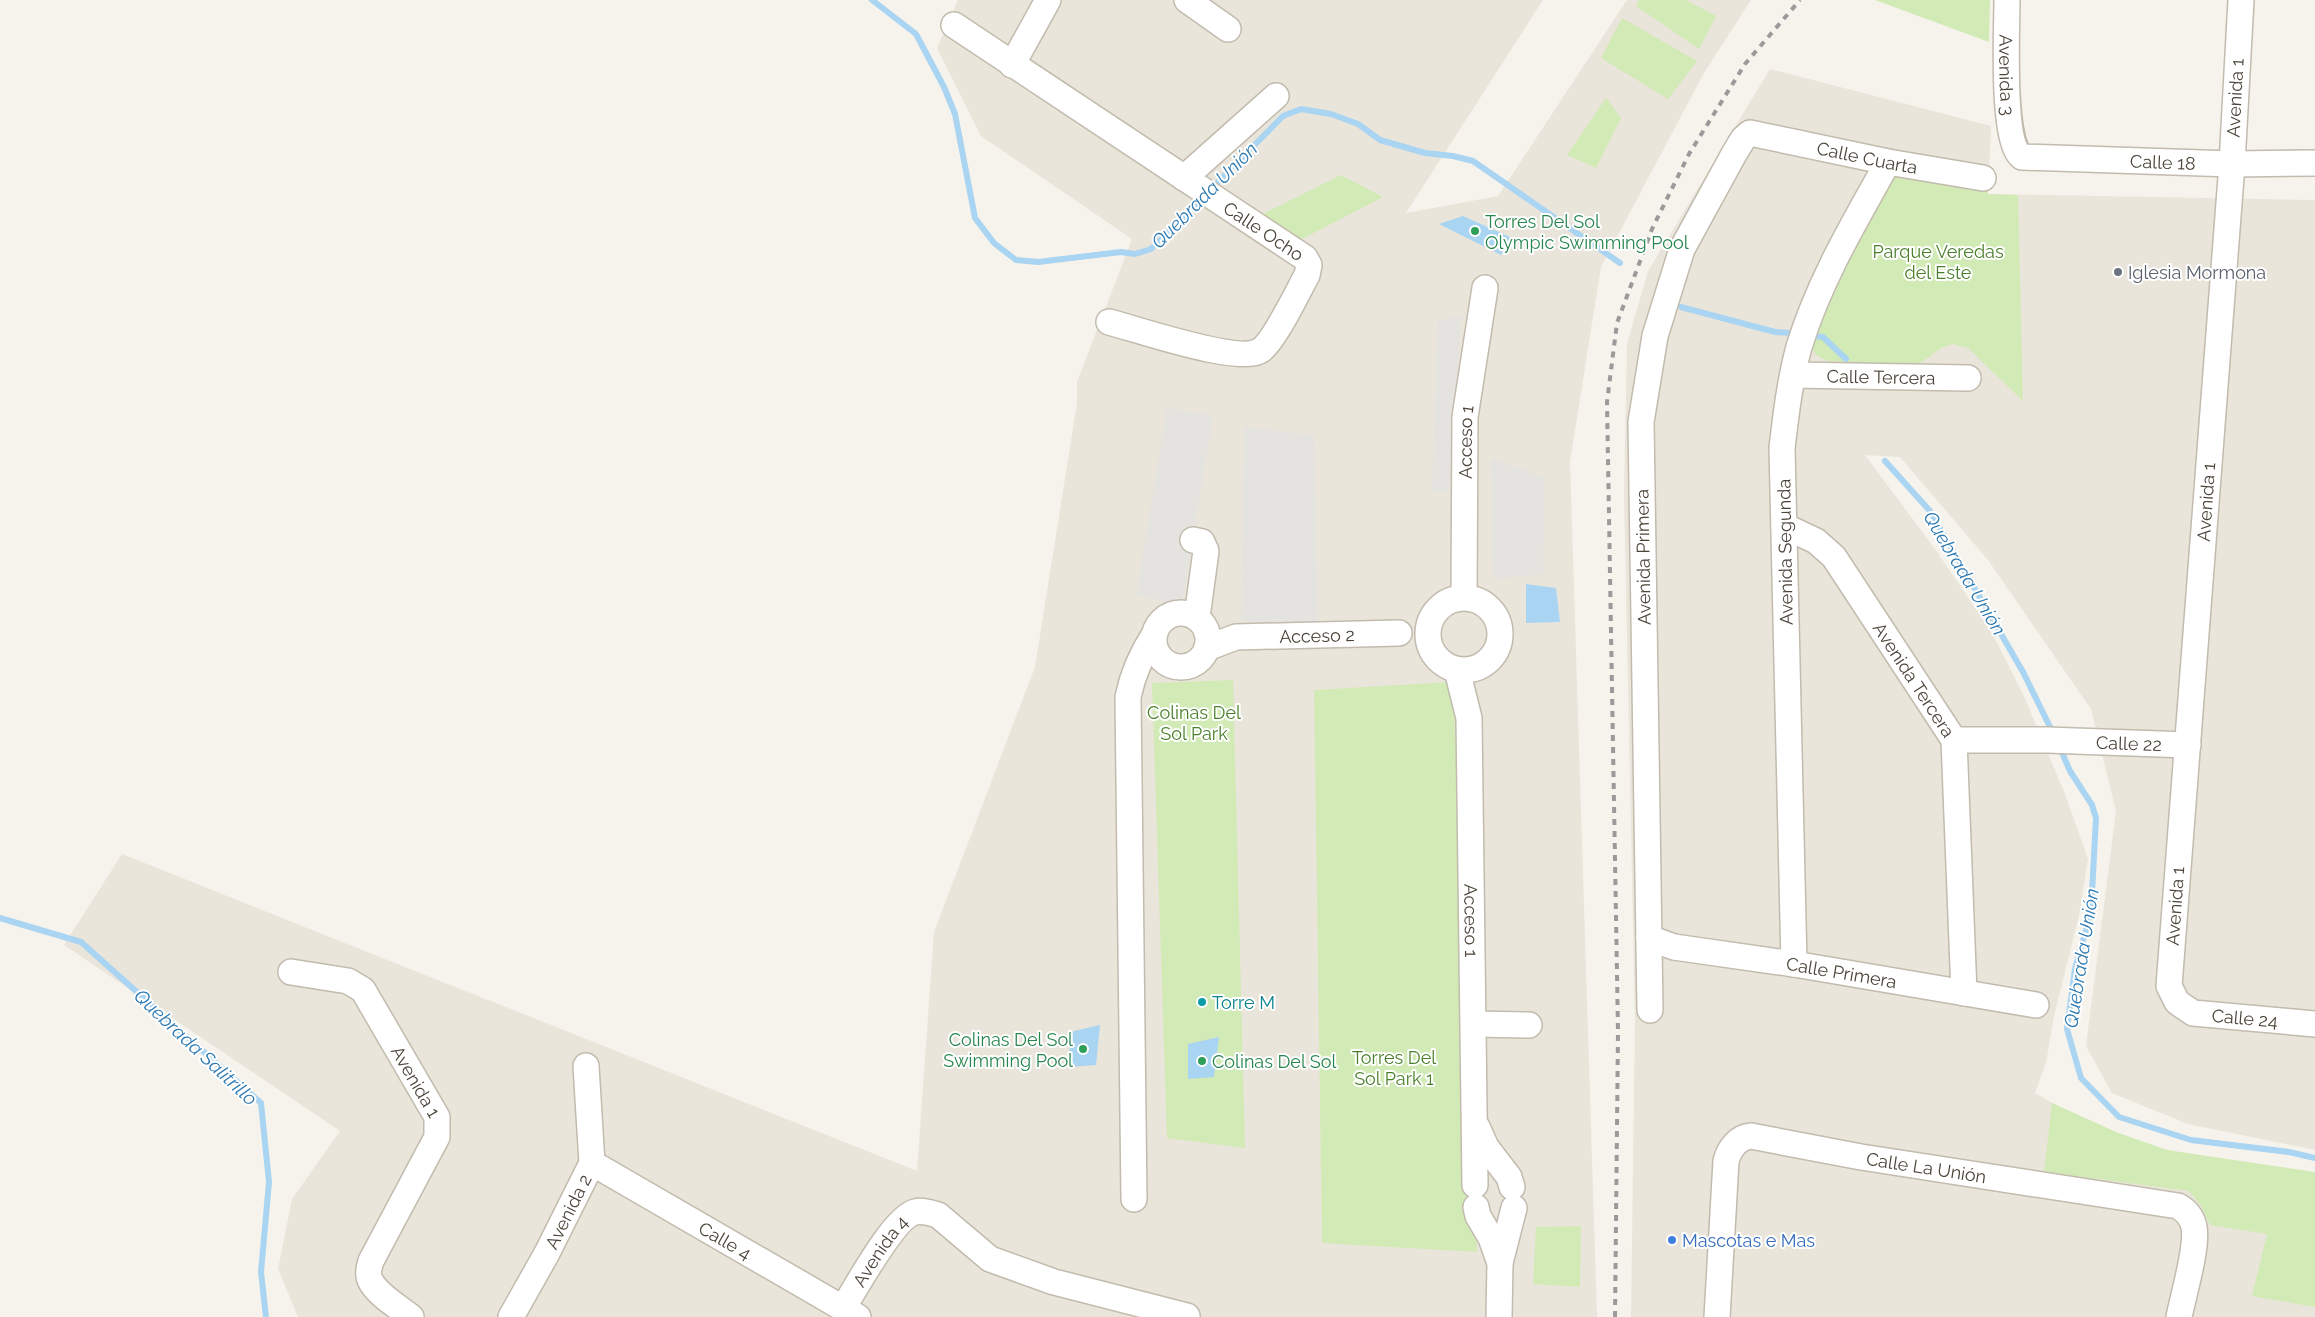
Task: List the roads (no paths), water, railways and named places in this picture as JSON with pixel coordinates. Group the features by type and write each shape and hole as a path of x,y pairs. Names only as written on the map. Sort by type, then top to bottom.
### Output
{"street":[{"path":"1012,65 1048,0"},
{"path":"1188,0 1228,29"},
{"name":"Avenida 3","path":"2007,0 2007,104 2010,132 2015,150"},
{"name":"Avenida 1","path":"2178,1002 2169,986 2232,164 2241,0"},
{"name":"Calle Ocho","path":"954,25 1305,258 1310,265 1307,275 1271,339 1262,350 1251,354 1235,354 1109,322"},
{"path":"1199,188 1276,96"},
{"name":"Calle Cuarta","path":"1754,132 1888,162 1983,178"},
{"name":"Avenida Primera","path":"1650,1010 1641,422 1655,336 1682,249 1734,154 1747,134 1754,132"},
{"name":"Calle 18","path":"2015,150 2026,158 2232,164 2315,163"},
{"name":"Avenida Segunda","path":"1794,964 1782,448 1793,375 1799,348 1812,310 1842,243 1888,162"},
{"name":"Acceso 1","path":"1464,597 1465,417 1484,288"},
{"name":"Calle Tercera","path":"1793,375 1968,378"},
{"name":"Avenida Tercera","path":"1784,526 1816,540 1834,557 1954,740 1964,993"},
{"path":"1158,646 1173,666 1184,667 1194,664 1202,657 1206,551 1202,542 1193,540"},
{"path":"1464,597 1475,599 1492,611 1498,621 1500,642 1496,652 1489,661 1469,668 1446,666 1436,657 1430,646 1428,633 1431,620 1438,608 1450,600 1464,597"},
{"name":"Acceso 2","path":"1134,1199 1128,697 1133,675 1142,654 1158,646 1162,621 1176,613 1187,613 1203,630 1236,637 1399,633 1431,620"},
{"name":"Acceso 2","path":"1399,633 1430,646"},
{"name":"Acceso 1","path":"1469,668 1476,1196 1478,1216 1491,1238 1500,1263"},
{"name":"Calle 22","path":"1954,740 2188,745"},
{"name":"Calle Primera","path":"1649,938 1674,947 1794,964 2036,1006"},
{"name":"Avenida 1","path":"291,972 348,981 363,990 437,1117 437,1137 370,1261 368,1271 369,1280 377,1289 411,1317"},
{"name":"Calle 24","path":"2178,1002 2193,1013 2315,1024"},
{"path":"1474,1024 1529,1025"},
{"name":"Avenida 2","path":"511,1317 547,1253 592,1163 586,1066"},
{"name":"Acceso 1","path":"1476,1125 1486,1147 1509,1177 1513,1198 1500,1263 1499,1317"},
{"name":"Calle La Unión","path":"1717,1317 1726,1160 1728,1152 1734,1145 1751,1136 1861,1158 2178,1206 2190,1216 2195,1228 2179,1317"},
{"name":"Calle 4","path":"592,1163 850,1312"},
{"name":"Avenida 4","path":"850,1312 897,1224 916,1211 938,1214 990,1259 1054,1282 1188,1316"}],"water":[{"name":"Torres Del Sol Olympic Swimming Pool","path":"1463,216 1512,238 1501,255 1439,224"},
{"path":"1526,584 1556,588 1560,622 1526,623"},
{"name":"Colinas Del Sol Swimming Pool","path":"1100,1025 1096,1065 1069,1067 1070,1032"},
{"name":"Colinas Del Sol","path":"1219,1037 1214,1077 1188,1079 1188,1044"}],"waterway":[{"name":"Quebrada Unión","path":"872,0 916,34 944,87 955,114 975,218 994,243 1016,260 1038,262 1121,252 1135,254 1151,249 1204,196"},
{"name":"Quebrada Unión","path":"1211,189 1283,116 1301,109 1331,114 1358,124 1380,140 1425,153 1453,156 1473,161 1620,263"},
{"name":"Quebrada Unión","path":"1681,307 1775,332 1792,333"},
{"name":"Quebrada Unión","path":"1814,336 1823,337 1846,359"},
{"name":"Quebrada Unión","path":"1885,461 1930,511 2023,672 2054,735"},
{"name":"Quebrada Unión","path":"2059,746 2070,771 2092,805 2096,818 2091,912 2075,969 2067,1029 2081,1078 2119,1117 2191,1140 2289,1152 2315,1158"},
{"name":"Quebrada Salitrillo","path":"0,918 81,942 261,1103 269,1182 261,1272 266,1317"}],"railway":[{"path":"1615,1317 1618,1031 1607,402 1617,323 1652,229 1689,154 1745,64 1800,0"}],"place":[{"name":"Torres Del Sol Olympic Swimming Pool","path":"1475,231"},
{"name":"Iglesia Mormona","path":"2118,272"},
{"name":"Torre M","path":"1202,1002"},
{"name":"Colinas Del Sol Swimming Pool","path":"1083,1049"},
{"name":"Colinas Del Sol","path":"1202,1061"},
{"name":"Mascotas e Mas","path":"1672,1240"}],"park label":[{"name":"Parque Veredas del Este","path":"1938,261"},
{"name":"Colinas Del Sol Park","path":"1194,722"},
{"name":"Torres Del Sol Park 1","path":"1394,1067"}]}
